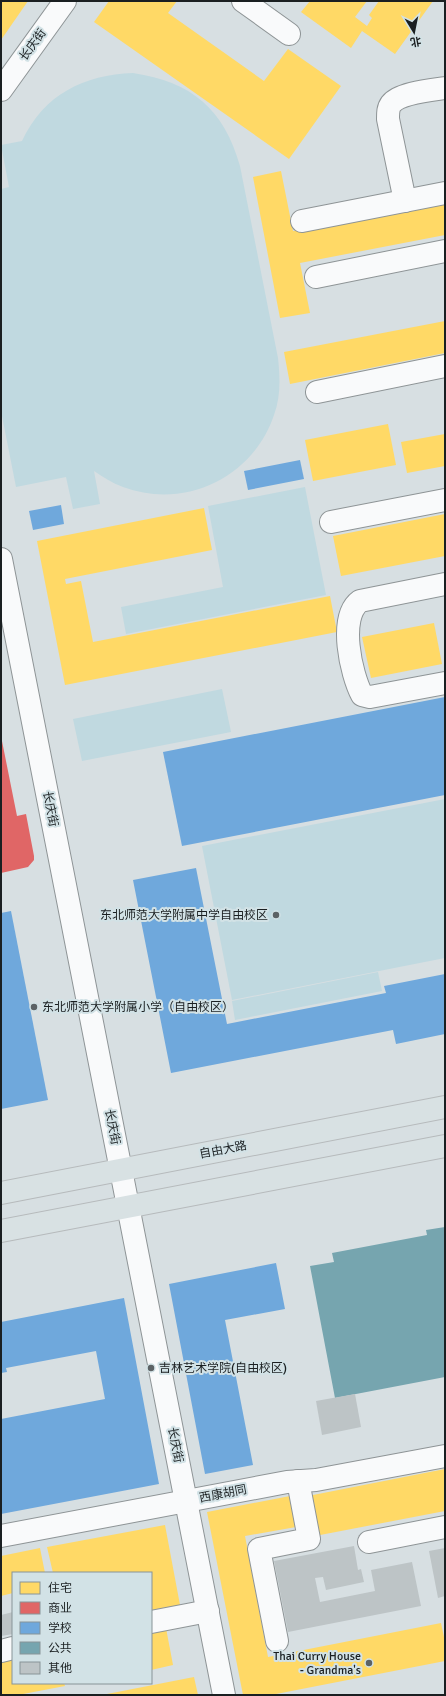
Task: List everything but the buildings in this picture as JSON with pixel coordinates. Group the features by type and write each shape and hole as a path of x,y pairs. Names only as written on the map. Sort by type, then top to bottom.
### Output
{"main road":[{"name":"自由大路","path":"1,1193 445,1107"},
{"path":"1,1231 445,1146"}],"street":[{"name":"长庆街","path":"1,90 65,1"},
{"path":"243,1 289,34"},
{"path":"405,201 388,119 388,109 392,102 401,96 445,88"},
{"path":"302,221 445,194"},
{"path":"316,277 445,251"},
{"path":"317,392 445,366"},
{"path":"332,522 445,500"},
{"name":"长庆街","path":"1,559 9,647 128,1207 224,1695"},
{"path":"445,584 360,601 354,605 348,628 348,644 358,686 362,695 370,697 445,683"},
{"name":"西康胡同","path":"1,1536 186,1501 298,1481 316,1480 445,1456"},
{"path":"278,1641 259,1549 309,1539 298,1481"},
{"path":"369,1542 445,1527"},
{"path":"152,1622 208,1611"},
{"path":"1,1651 12,1648"}],"shaded area":[{"path":"133,73 154,77 189,91 215,114 225,129 233,146 240,166 278,358 279,394 274,415 264,437 250,456 233,472 214,483 192,491 169,494 146,493 123,487 94,471 100,504 73,509 66,477 16,487 1,411 1,189 9,187 1,145 22,141 31,125 42,111 54,99 67,90 98,78"},
{"path":"305,487 326,595 126,634 121,607 223,587 208,506"},
{"path":"222,689 231,732 82,761 73,719"},
{"path":"445,799 445,958 232,1000 202,846"},
{"path":"378,972 382,991 235,1020 232,1001"}],"place":[{"name":"东北师范大学附属中学自由校区","path":"276,915"},
{"name":"东北师范大学附属小学（自由校区）","path":"34,1007"},
{"name":"吉林艺术学院(自由校区)","path":"151,1368"},
{"name":"Thai Curry House - Grandma's","path":"369,1663"}]}
